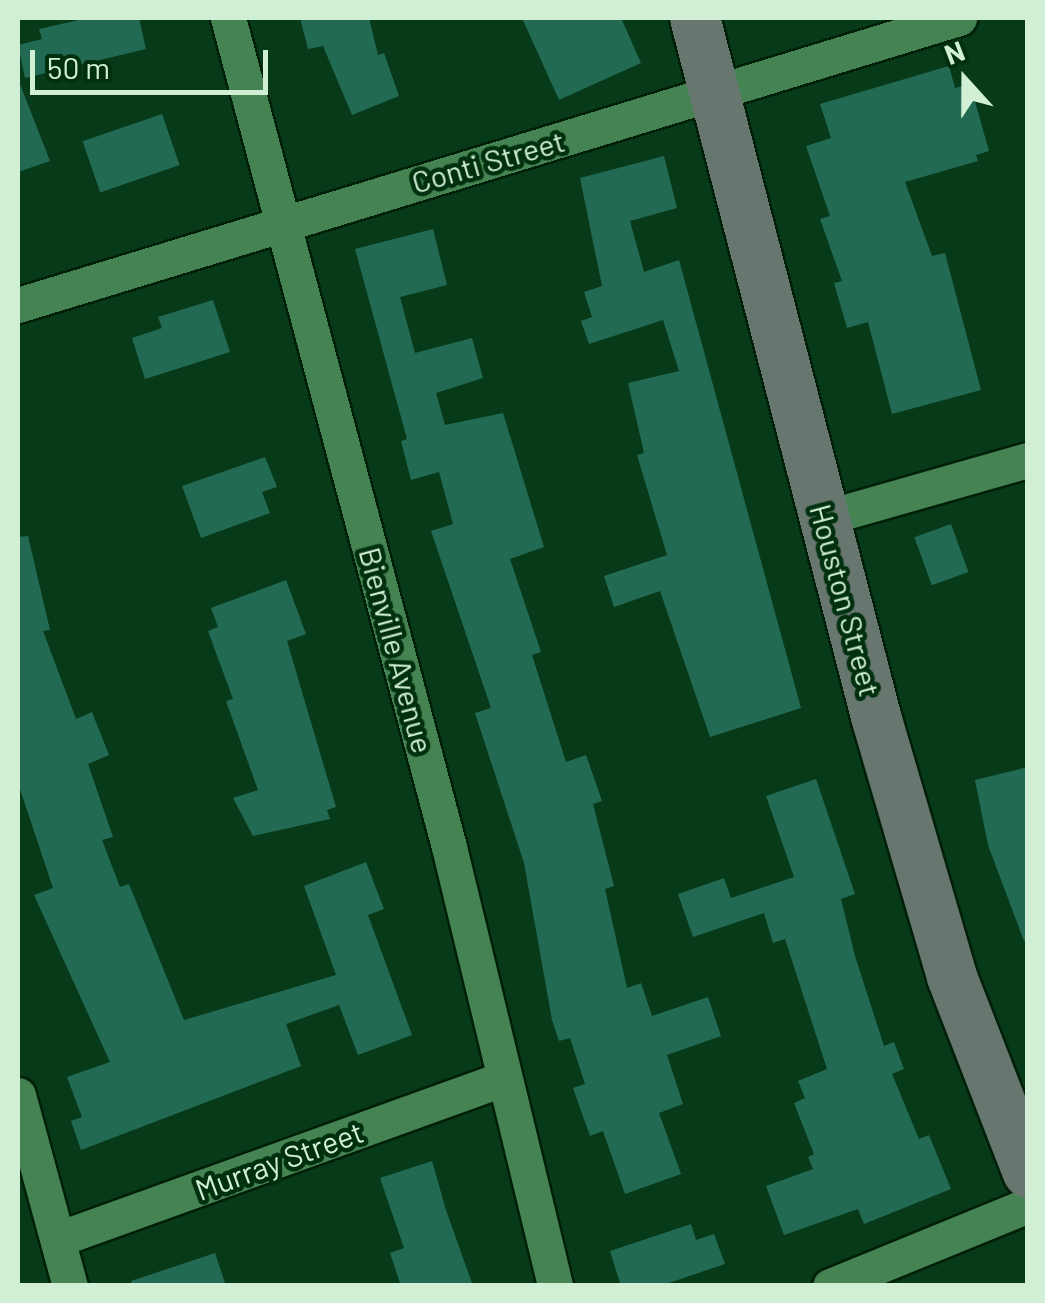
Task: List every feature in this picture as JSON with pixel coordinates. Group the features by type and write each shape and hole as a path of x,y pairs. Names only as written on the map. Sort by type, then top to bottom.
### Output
{"street":[{"name":"Bienville Avenue","path":"228,18 285,219 449,848 500,1080 555,1286"},
{"name":"Houston Street","path":"695,18 824,518 952,977 1028,1173"},
{"name":"Conti Street","path":"18,305 285,219 714,96 959,18"},
{"path":"824,518 1028,460"},
{"name":"Murray Street","path":"58,1239 500,1080"},
{"path":"18,1095 70,1286"},
{"path":"830,1286 1028,1205"}],"building":[{"path":"88,18 139,18 146,49 25,78 18,45 42,39 39,29"},
{"path":"300,18 369,18 378,55 384,53 399,96 352,115 323,46 308,49"},
{"path":"522,18 621,18 641,63 559,100"},
{"path":"949,66 955,88 970,84 989,151 976,155 978,161 905,182 932,256 945,253 981,390 892,414 868,322 847,328 834,283 842,281 820,219 830,216 806,146 831,138 820,104"},
{"path":"18,79 50,161 18,172"},
{"path":"162,114 180,165 100,192 83,141"},
{"path":"664,156 677,208 630,221 644,272 679,260 801,708 710,737 660,591 614,607 604,576 667,555 637,455 644,453 628,383 679,371 663,320 589,344 581,321 592,317 584,292 602,286 580,178"},
{"path":"433,229 447,285 400,297 415,353 472,338 483,378 436,393 445,425 503,413 544,547 510,559 541,652 532,655 566,762 586,755 602,801 593,804 614,886 605,889 627,988 641,983 652,1016 708,997 721,1036 667,1055 683,1104 659,1113 681,1174 625,1194 603,1131 590,1136 573,1088 585,1084 570,1038 559,1041 552,1020 524,863 475,713 491,708 431,531 453,524 439,472 411,480 401,441 407,439 355,249"},
{"path":"213,300 230,352 145,379 132,338 162,328 158,317"},
{"path":"265,457 277,487 262,492 270,513 201,538 182,486"},
{"path":"951,524 968,572 932,585 914,537"},
{"path":"28,536 50,630 43,631 76,719 92,712 109,755 88,764 113,837 102,840 120,887 129,884 184,1020 336,975 304,886 366,862 384,909 368,915 412,1035 358,1055 339,1005 286,1024 301,1066 81,1150 71,1121 82,1117 67,1077 110,1062 34,895 53,888 18,783 18,537"},
{"path":"286,580 306,634 287,641 336,807 327,810 330,819 253,836 233,798 258,790 226,701 233,699 208,631 218,627 211,608"},
{"path":"1028,767 1028,940 1024,941 988,845 975,780"},
{"path":"816,779 855,894 841,899 855,956 884,1046 894,1042 904,1069 892,1074 919,1139 929,1135 951,1189 864,1224 858,1209 784,1235 766,1186 813,1169 808,1157 814,1154 794,1103 805,1098 798,1081 827,1069 785,939 773,943 764,913 693,937 678,894 724,878 731,898 794,877 766,796"},
{"path":"432,1161 473,1286 401,1286 390,1253 404,1248 380,1178"},
{"path":"691,1224 696,1240 714,1234 725,1264 660,1286 621,1286 610,1251"},
{"path":"215,1253 226,1286 132,1286 131,1281"}]}
